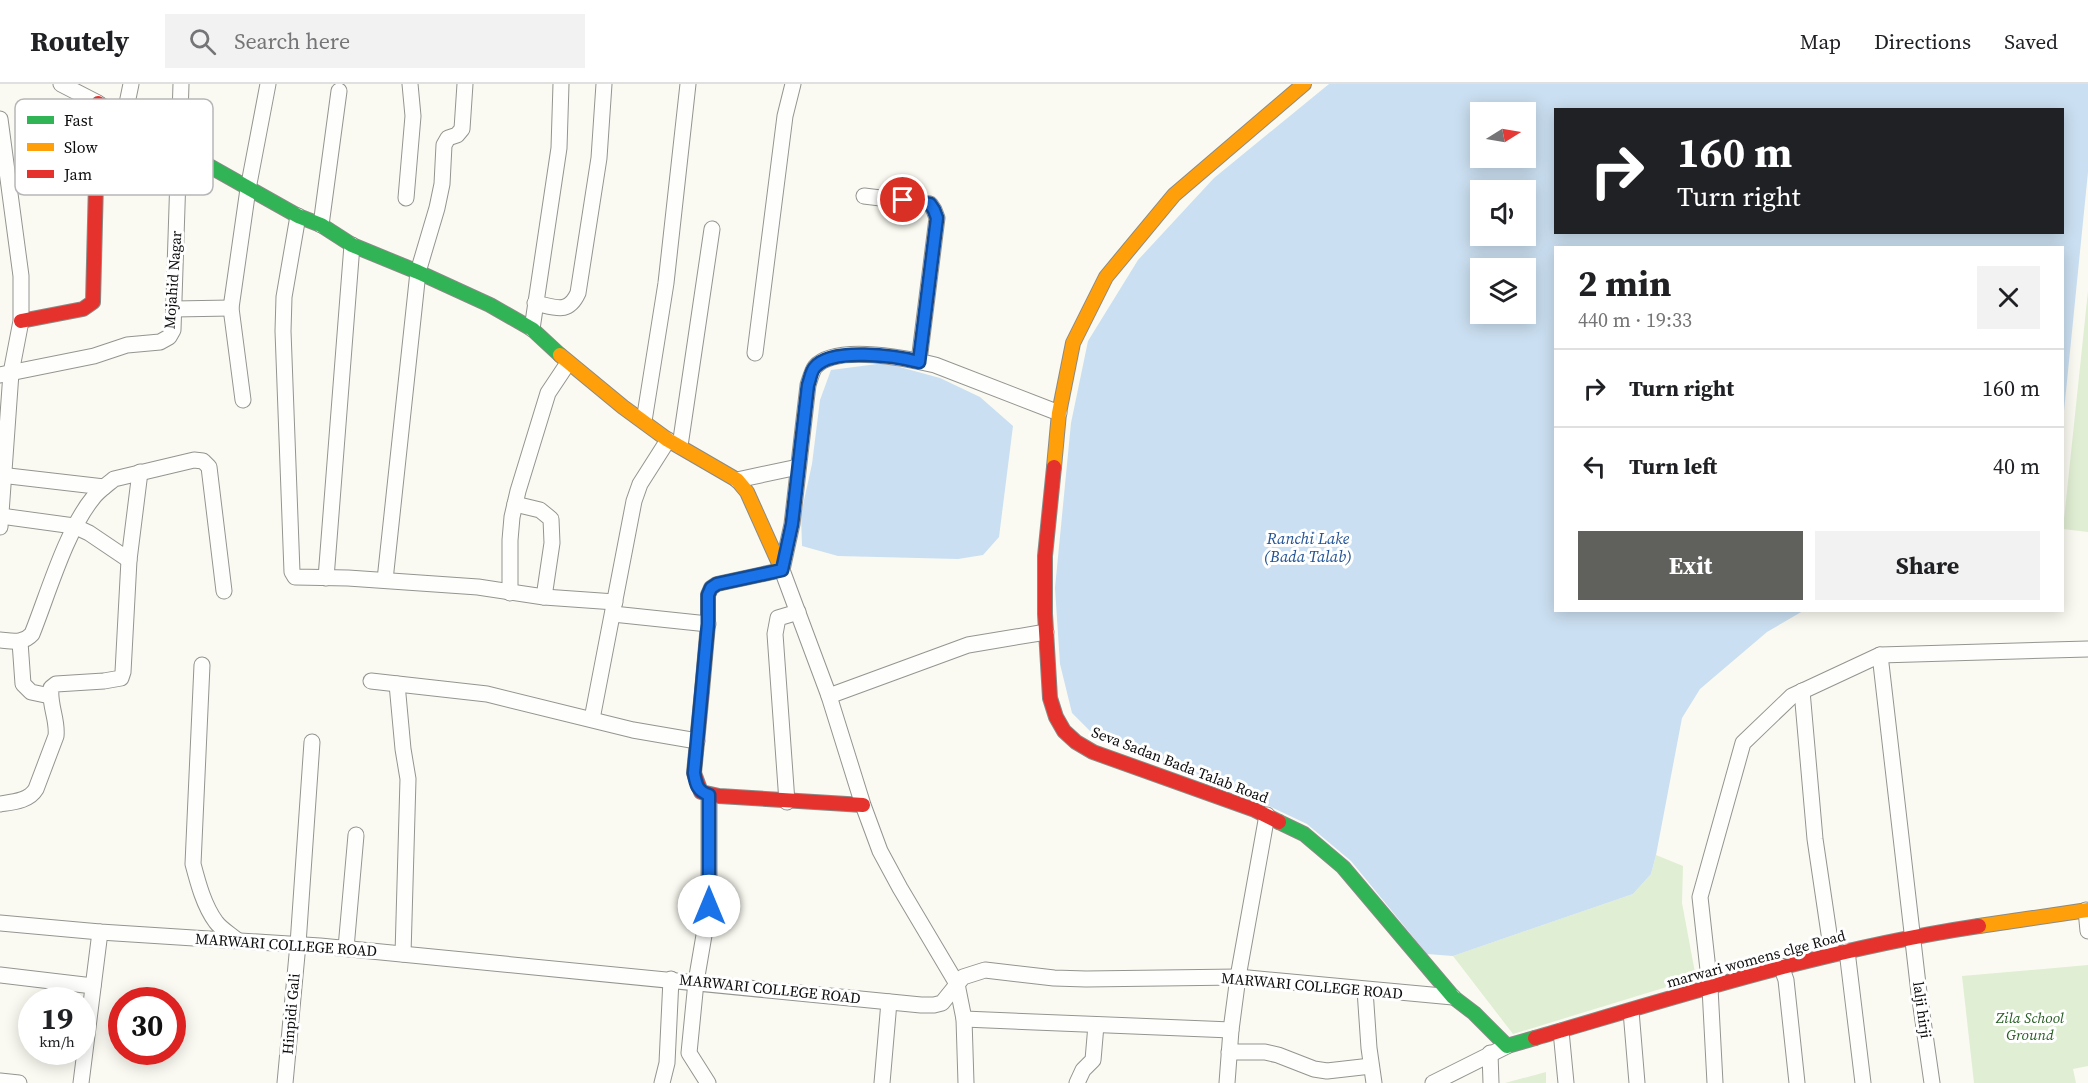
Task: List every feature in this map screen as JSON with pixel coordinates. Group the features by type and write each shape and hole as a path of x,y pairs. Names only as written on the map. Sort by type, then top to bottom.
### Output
{"street":[{"path":"61,84 90,99"},
{"path":"128,99 131,84"},
{"name":"Mojahid Nagar","path":"180,99 181,84"},
{"path":"243,400 231,308 248,189 268,84"},
{"path":"406,198 413,116 410,84"},
{"path":"386,580 418,272 442,184 444,145 448,138 457,135 462,129 465,84"},
{"path":"532,329 559,148 561,84"},
{"path":"535,303 565,308 573,304 578,293 599,158 604,84"},
{"path":"645,422 666,283 688,84"},
{"path":"755,353 785,116 792,84"},
{"name":"Seva Sadan Bada Talab Road","path":"1304,84 1174,195 1129,246 1106,277 1073,343 1059,413 1045,556 1050,698 1058,724 1071,739 1081,746 1108,759 1175,780 1267,815 1304,834 1343,867 1454,997"},
{"path":"321,225 339,91"},
{"path":"0,119 21,276 21,321 6,374 0,527"},
{"path":"213,168 298,216 321,225 352,245 490,304 532,329 568,363 622,407 674,443 737,480 747,492 798,612 829,696 863,805 889,869 957,984 964,1019 966,1083"},
{"path":"21,321 83,309 93,302 96,195"},
{"name":"Mojahid Nagar","path":"6,374 94,356 127,345 160,342 169,337 173,330 177,195"},
{"path":"864,195 930,204 937,218 919,362"},
{"path":"298,216 284,297 283,332 292,572 295,577 386,580 478,588 708,624"},
{"path":"591,719 634,501 640,484 674,443 712,229"},
{"path":"326,578 352,245"},
{"path":"174,309 231,308"},
{"path":"782,570 789,541 808,385 814,367 826,360 842,355 903,358 935,365 1059,413"},
{"path":"510,592 510,540 515,504 549,393 568,363"},
{"path":"0,640 20,642 32,634 74,526 93,497 114,479 194,460 203,461 209,467 224,591"},
{"path":"737,480 798,467"},
{"path":"0,804 27,798 36,789 57,736 50,696 51,688 56,684 121,678 129,561 140,472"},
{"path":"2,476 104,487"},
{"path":"515,504 540,510 551,519 552,543 544,597"},
{"path":"1,516 74,526 89,533 129,561"},
{"path":"782,570 717,584 711,588 708,595 708,624 694,773 696,782 701,792 709,795 788,802 863,805"},
{"path":"788,802 775,634 778,618 798,612"},
{"path":"829,696 968,645 1046,632"},
{"path":"20,642 23,684 31,692 50,696"},
{"path":"1715,1083 1710,988 1700,897 1743,742 1792,696 1880,655 2088,649"},
{"name":"lalji hirji","path":"1880,655 1932,1083"},
{"path":"202,665 193,864 212,915 217,923 237,940"},
{"path":"370,681 487,694 633,730 697,741"},
{"path":"397,684 408,779 402,954"},
{"path":"1802,691 1815,839 1840,953 1863,1083"},
{"name":"Hinpidi Gali","path":"285,1083 298,944 312,742"},
{"path":"708,1083 689,1053 696,982 709,906 709,795"},
{"path":"1227,1083 1238,977 1267,815"},
{"path":"346,948 356,835"},
{"path":"2087,910 2088,931"},
{"name":"marwari womens clge Road","path":"1507,1046 1781,966 1913,936 2087,910"},
{"name":"MARWARI COLLEGE ROAD","path":"0,923 346,948 934,1005 942,1003 963,977 985,970 1054,978 1086,979 1238,977 1454,997"},
{"path":"81,1083 100,932"},
{"path":"1781,966 1786,980 1797,1083"},
{"path":"0,975 93,986"},
{"path":"662,1083 667,1063 671,979"},
{"path":"1365,990 1374,1083"},
{"path":"1433,1083 1507,1046 1474,1013 1454,997"},
{"path":"882,1083 889,1002"},
{"path":"1631,1011 1637,1083"},
{"path":"964,1019 1231,1030"},
{"path":"1077,1083 1083,1070 1093,1060 1096,1025"},
{"path":"1561,1031 1566,1083"},
{"path":"1229,1052 1265,1052 1314,1069 1327,1071 1371,1066"},
{"path":"1490,1053 1491,1083"},
{"path":"0,1081 19,1083"}],"green space":[{"path":"2088,291 2088,532 2064,529"},
{"path":"1656,855 1683,866 1682,903 1696,978 1513,1034 1453,956 1633,894 1651,874"},
{"name":"Zila School Ground","path":"2088,965 2088,1066 2073,1069 2076,1083 1974,1083 1962,976"},
{"path":"1546,1072 1546,1083 1505,1083"}],"water":[{"name":"Ranchi Lake (Bada Talab)","path":"1329,84 2088,84 2088,172 2064,411 2064,246 1554,246 1554,612 1801,612 1767,632 1700,689 1682,718 1651,874 1633,894 1453,956 1427,954 1351,861 1307,824 1252,798 1096,737 1072,713 1060,664 1055,588 1071,423 1088,341 1138,260 1214,178"},
{"path":"885,363 940,378 980,397 1013,426 999,537 983,555 958,559 838,556 802,546 801,514 812,464 820,400 831,370"}],"traffic: fast":[{"path":"213,168 298,216 321,225 352,245 490,305 532,329 560,355"},
{"path":"1279,822 1304,834 1343,867 1453,997 1474,1013 1507,1046 1535,1038"}],"traffic: slow":[{"path":"1054,467 1059,413 1073,343 1106,277 1174,195 1304,84"},
{"path":"560,355 623,407 668,440 737,480 747,492 782,570 717,584 711,588 708,595 708,624 702,691"},
{"path":"1979,926 2088,910"}],"traffic: jam":[{"path":"21,321 83,309 93,302 96,195"},
{"path":"1054,467 1045,556 1045,614 1050,698 1056,717 1064,731 1076,742 1093,752 1255,810 1279,822"},
{"path":"702,691 694,773 701,792 719,796 863,805"},
{"path":"1535,1038 1810,960 1979,926"}],"route":[{"path":"709,906 709,795 698,788 694,773 708,624 708,595 711,588 717,584 782,570 792,524 808,385 814,367 842,355 903,358 919,362 937,218 930,204 903,200"}]}
